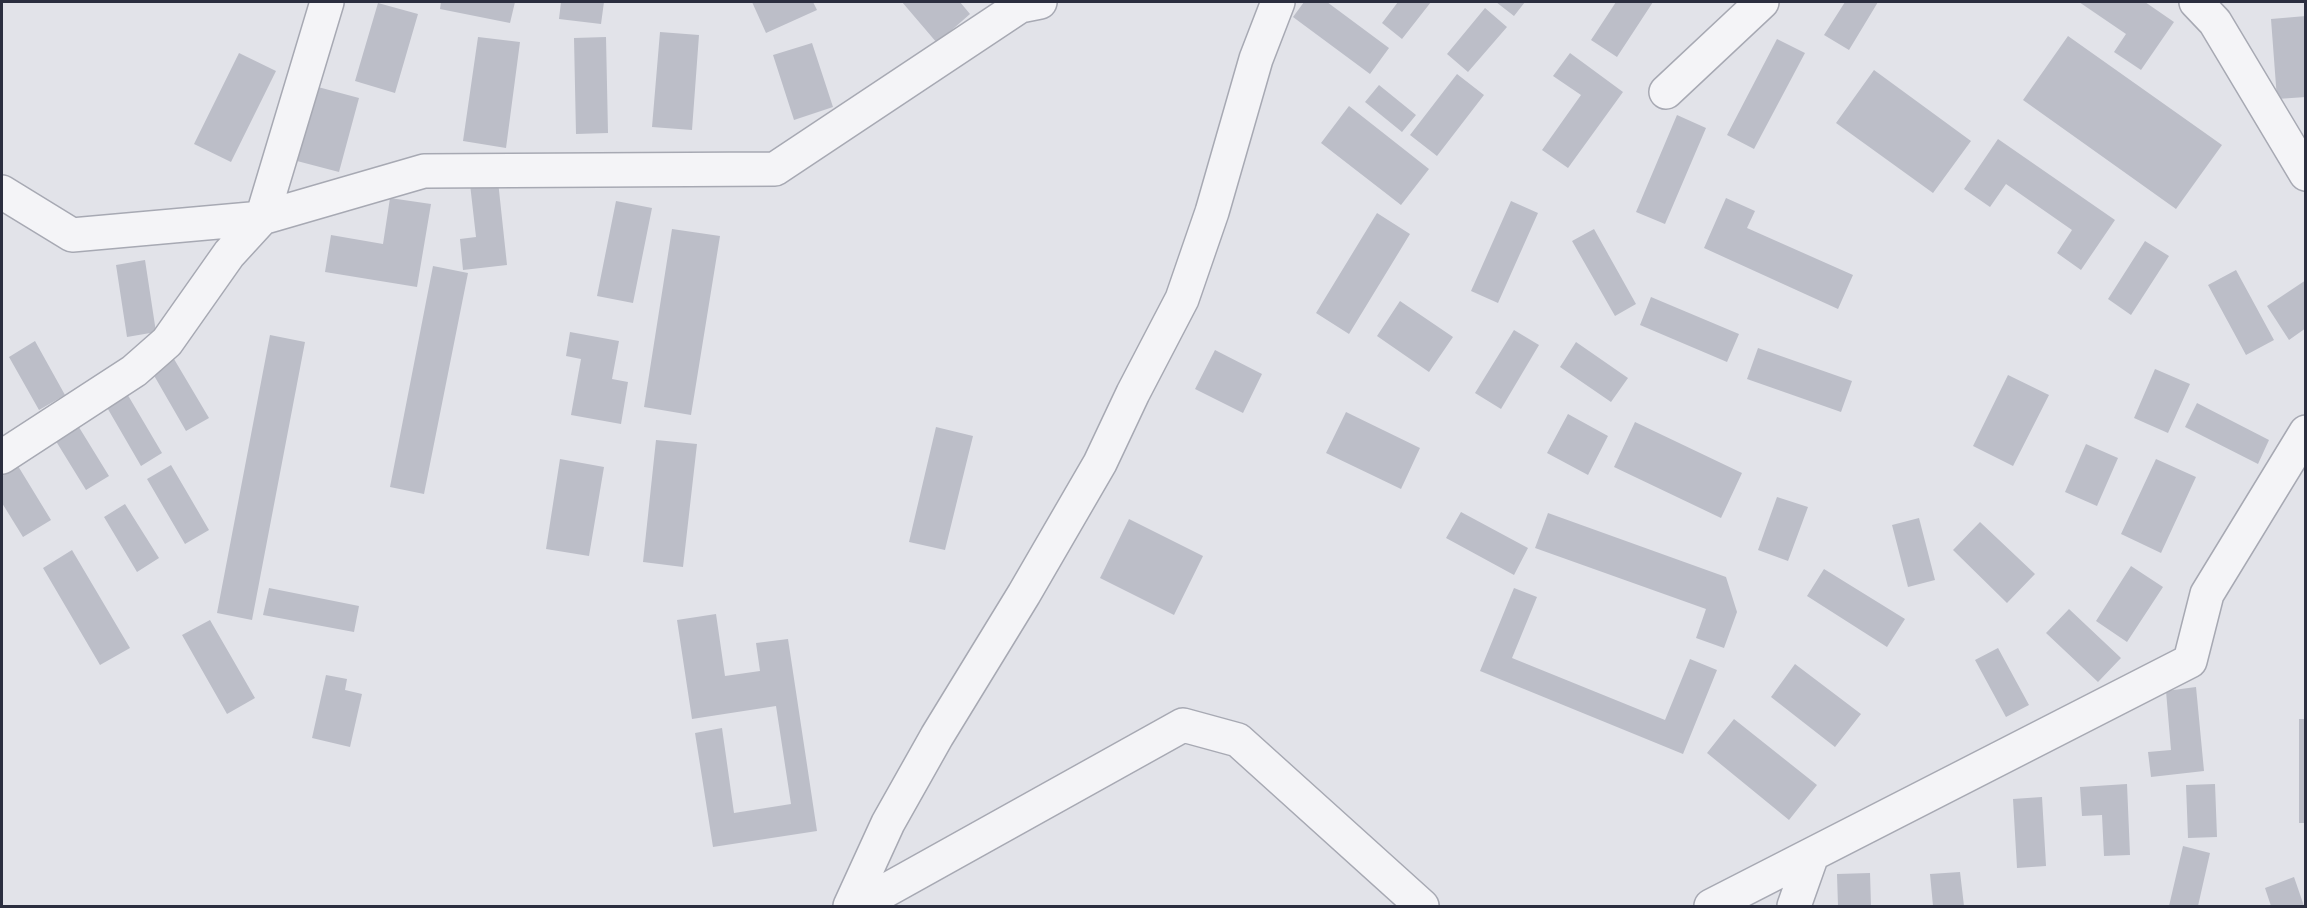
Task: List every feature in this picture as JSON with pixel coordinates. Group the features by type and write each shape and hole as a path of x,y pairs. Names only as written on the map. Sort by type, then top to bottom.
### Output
{"street":[{"path":"2,457 134,372 167,342 230,254 262,218 327,2"},
{"path":"2,192 72,235 262,218 424,171 775,169 1020,6 1040,2"},
{"path":"850,906 888,823 926,755 1100,463 1182,299 1212,212 1256,59 1278,2"},
{"path":"1666,92 1762,2"},
{"path":"2196,2 2215,22 2306,174"},
{"path":"1711,906 2190,661 2207,594 2306,432"},
{"path":"858,906 1183,725 1238,740 1422,906"},
{"path":"1794,906 1812,855"}],"building":[{"path":"441,2 515,2 510,23 440,9"},
{"path":"561,2 604,2 601,24 559,19"},
{"path":"752,2 813,2 817,10 766,33"},
{"path":"902,2 960,2 970,14 937,43"},
{"path":"1304,2 1327,2 1389,48 1370,74 1293,17"},
{"path":"1398,2 1431,2 1402,39 1382,23"},
{"path":"1496,2 1525,2 1514,16"},
{"path":"1616,2 1653,2 1617,57 1591,40"},
{"path":"1845,2 1878,2 1849,50 1824,35"},
{"path":"2079,2 2145,2 2174,22 2141,70 2114,52 2126,34"},
{"path":"378,3 418,14 395,93 355,81"},
{"path":"1485,8 1507,27 1468,72 1447,54"},
{"path":"2306,16 2306,97 2277,99 2271,19"},
{"path":"660,32 699,35 692,130 652,127"},
{"path":"2068,36 2222,145 2176,209 2023,100"},
{"path":"478,37 520,42 506,148 463,141"},
{"path":"606,37 608,133 576,134 574,38"},
{"path":"1777,39 1805,53 1754,149 1727,135"},
{"path":"812,43 833,107 794,120 773,55"},
{"path":"239,53 276,71 231,162 194,144"},
{"path":"1570,53 1623,92 1568,168 1542,150 1581,95 1553,76"},
{"path":"1874,70 1971,141 1933,193 1836,123"},
{"path":"1457,74 1484,95 1437,156 1410,135"},
{"path":"1379,85 1416,115 1402,132 1365,102"},
{"path":"318,87 359,98 339,172 297,161"},
{"path":"1349,106 1429,169 1401,205 1321,143"},
{"path":"1677,115 1706,128 1665,224 1636,212"},
{"path":"1998,139 2115,220 2081,270 2057,253 2072,230 2006,184 1990,207 1964,189"},
{"path":"498,181 507,265 463,270 460,239 476,237 470,184"},
{"path":"390,198 431,204 417,287 325,272 331,235 383,244"},
{"path":"1726,198 1755,211 1747,228 1853,275 1838,309 1704,248"},
{"path":"616,201 652,208 633,303 597,296"},
{"path":"1511,201 1538,213 1498,303 1471,291"},
{"path":"1377,213 1410,234 1349,334 1316,313"},
{"path":"672,229 720,236 691,415 644,407"},
{"path":"1594,229 1636,304 1615,316 1572,241"},
{"path":"2145,241 2169,256 2131,315 2108,299"},
{"path":"145,260 156,332 127,337 116,265"},
{"path":"433,266 468,273 424,494 390,487"},
{"path":"2236,270 2274,340 2246,355 2208,285"},
{"path":"2306,280 2306,328 2289,340 2267,306"},
{"path":"1651,297 1739,334 1727,362 1640,325"},
{"path":"1400,301 1453,337 1429,372 1377,336"},
{"path":"1514,330 1539,345 1501,409 1475,393"},
{"path":"570,332 619,341 612,379 628,382 621,424 571,415 581,359 566,356"},
{"path":"270,335 305,342 252,620 217,613"},
{"path":"35,341 65,395 39,410 9,357"},
{"path":"1576,342 1628,378 1611,402 1560,367"},
{"path":"1758,348 1852,381 1841,412 1747,379"},
{"path":"1215,350 1262,374 1243,413 1195,389"},
{"path":"174,359 209,418 186,431 152,372"},
{"path":"2155,369 2190,384 2168,433 2134,418"},
{"path":"2008,375 2049,395 2013,466 1973,446"},
{"path":"126,392 162,453 141,466 105,404"},
{"path":"2197,403 2269,440 2258,464 2185,427"},
{"path":"1346,412 1420,448 1401,489 1326,453"},
{"path":"1568,414 1608,436 1588,475 1547,453"},
{"path":"1635,422 1742,473 1721,518 1614,467"},
{"path":"77,424 109,476 86,490 54,438"},
{"path":"936,427 973,436 945,550 909,542"},
{"path":"656,440 697,444 683,567 643,562"},
{"path":"2086,444 2118,458 2097,506 2065,492"},
{"path":"560,459 604,467 589,556 546,549"},
{"path":"2156,459 2196,477 2161,553 2121,534"},
{"path":"171,465 209,530 185,544 147,479"},
{"path":"18,466 51,520 23,537 2,503 2,476"},
{"path":"1777,497 1808,507 1788,561 1758,550"},
{"path":"125,504 159,558 137,572 104,517"},
{"path":"1461,512 1528,548 1514,575 1446,538"},
{"path":"1548,513 1726,577 1737,612 1724,648 1696,638 1706,609 1535,548"},
{"path":"1919,518 1935,580 1908,587 1892,525"},
{"path":"1129,519 1203,556 1174,615 1100,578"},
{"path":"1980,522 2035,574 2007,603 1953,550"},
{"path":"72,550 130,648 100,665 43,568"},
{"path":"2131,566 2163,587 2127,642 2096,621"},
{"path":"1824,569 1905,619 1887,647 1807,596"},
{"path":"269,588 359,606 354,632 263,615"},
{"path":"1514,588 1537,597 1512,658 1665,720 1690,659 1717,670 1683,754 1480,671"},
{"path":"2069,609 2121,658 2098,682 2046,633"},
{"path":"716,614 725,676 760,671 756,643 788,639 817,831 713,847 695,733 722,728 734,813 791,804 776,706 692,719 677,620"},
{"path":"210,620 255,698 227,714 182,635"},
{"path":"1998,648 2029,705 2006,717 1975,660"},
{"path":"1795,664 1861,714 1835,747 1771,697"},
{"path":"326,675 347,679 345,690 362,694 350,747 312,738"},
{"path":"2196,687 2204,771 2151,777 2148,752 2171,750 2166,691"},
{"path":"1734,719 1817,785 1789,820 1707,753"},
{"path":"2299,719 2306,719 2306,823 2299,823"},
{"path":"2127,784 2130,855 2104,856 2102,815 2082,816 2080,787"},
{"path":"2215,784 2217,837 2188,838 2186,785"},
{"path":"2042,797 2046,866 2017,868 2013,799"},
{"path":"2183,846 2210,853 2198,906 2169,906"},
{"path":"1960,872 1964,906 1933,906 1930,874"},
{"path":"1870,873 1871,906 1838,906 1837,874"},
{"path":"2294,877 2304,906 2271,906 2265,888"}]}
